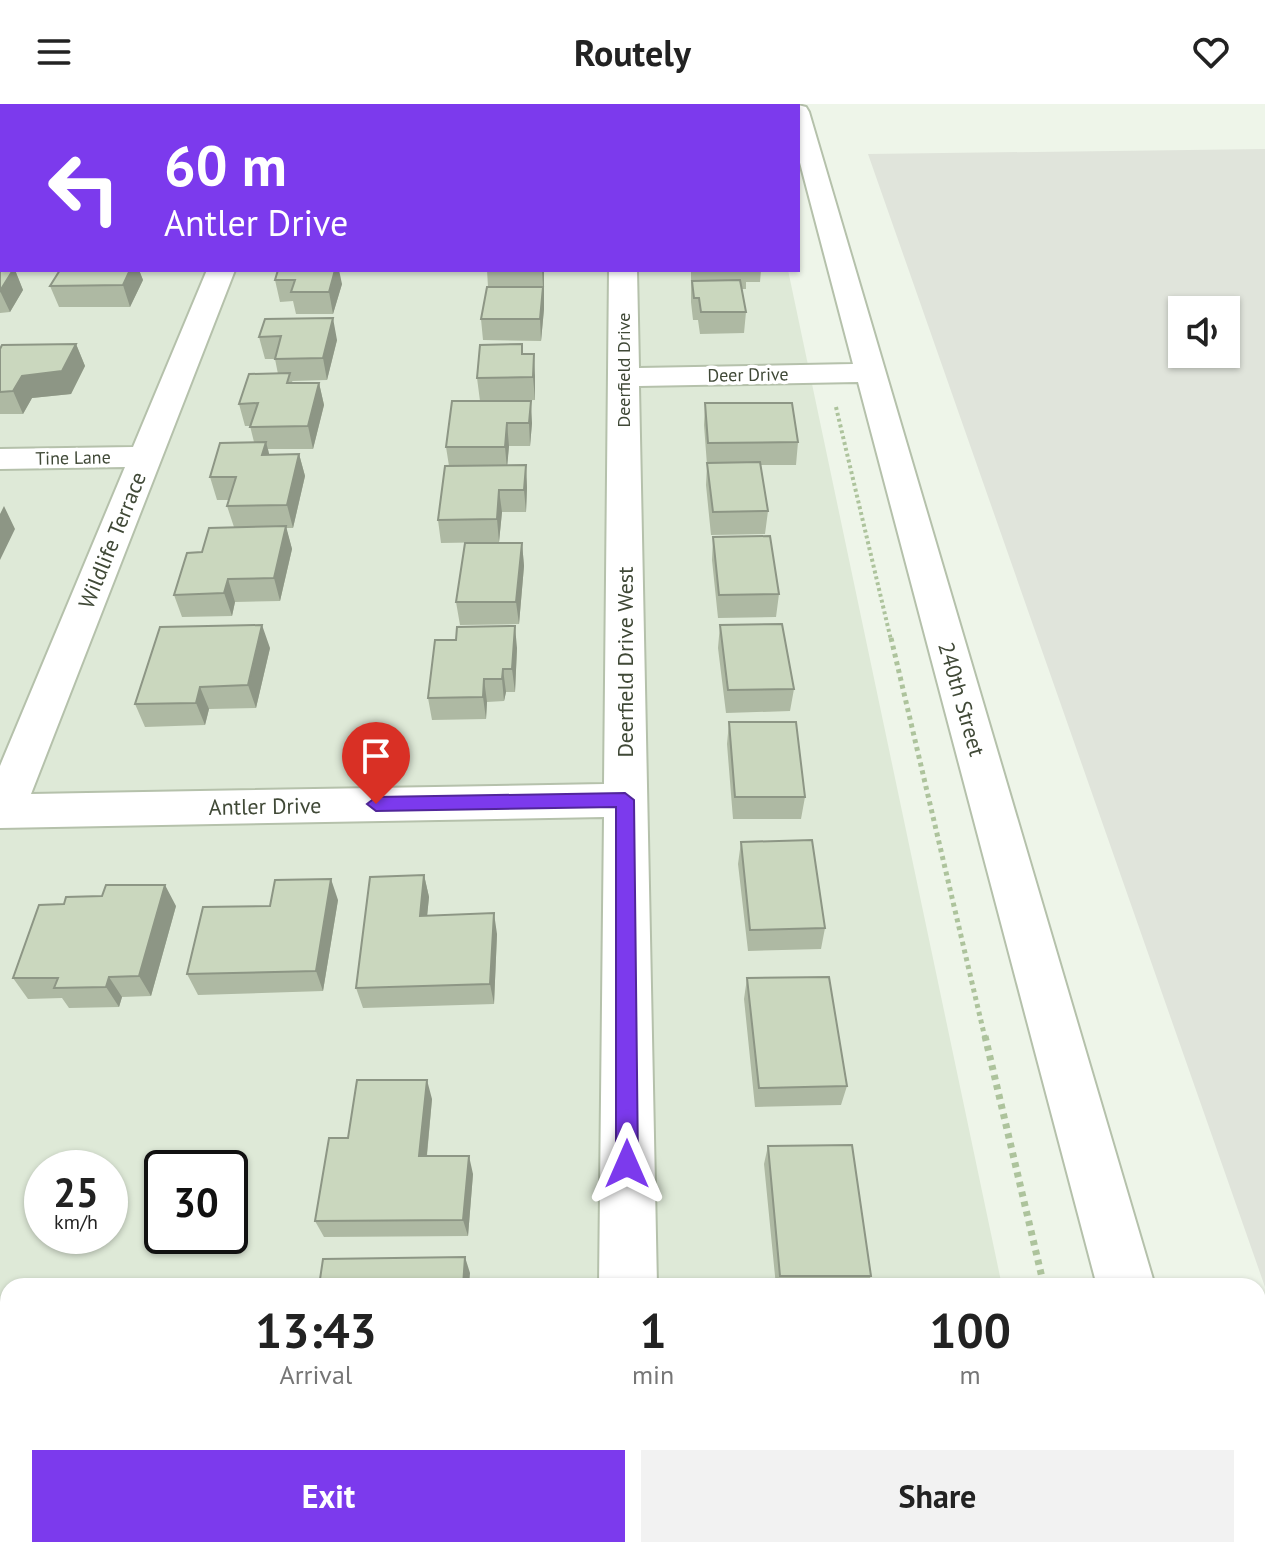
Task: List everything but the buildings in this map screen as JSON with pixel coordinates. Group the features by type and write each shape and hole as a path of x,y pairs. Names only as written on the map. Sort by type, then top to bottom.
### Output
{"street":[{"name":"240th Street","path":"800,119 1124,1278"},
{"name":"Wildlife Terrace","path":"2,811 220,272"},
{"name":"Deerfield Drive","path":"623,272 624,470"},
{"name":"Deer Drive","path":"624,377 871,373"},
{"name":"Tine Lane","path":"0,459 146,457"},
{"name":"Deerfield Drive West","path":"624,470 628,1278"},
{"name":"Antler Drive","path":"2,811 625,800"}],"path":[{"path":"828,374 1042,1278"}],"shaded area":[{"path":"1265,149 1265,1278 1262,1278 868,154"},
{"path":"0,272 788,272 1000,1278 0,1278"}],"route":[{"path":"376,804 625,800 627,1164"}]}
